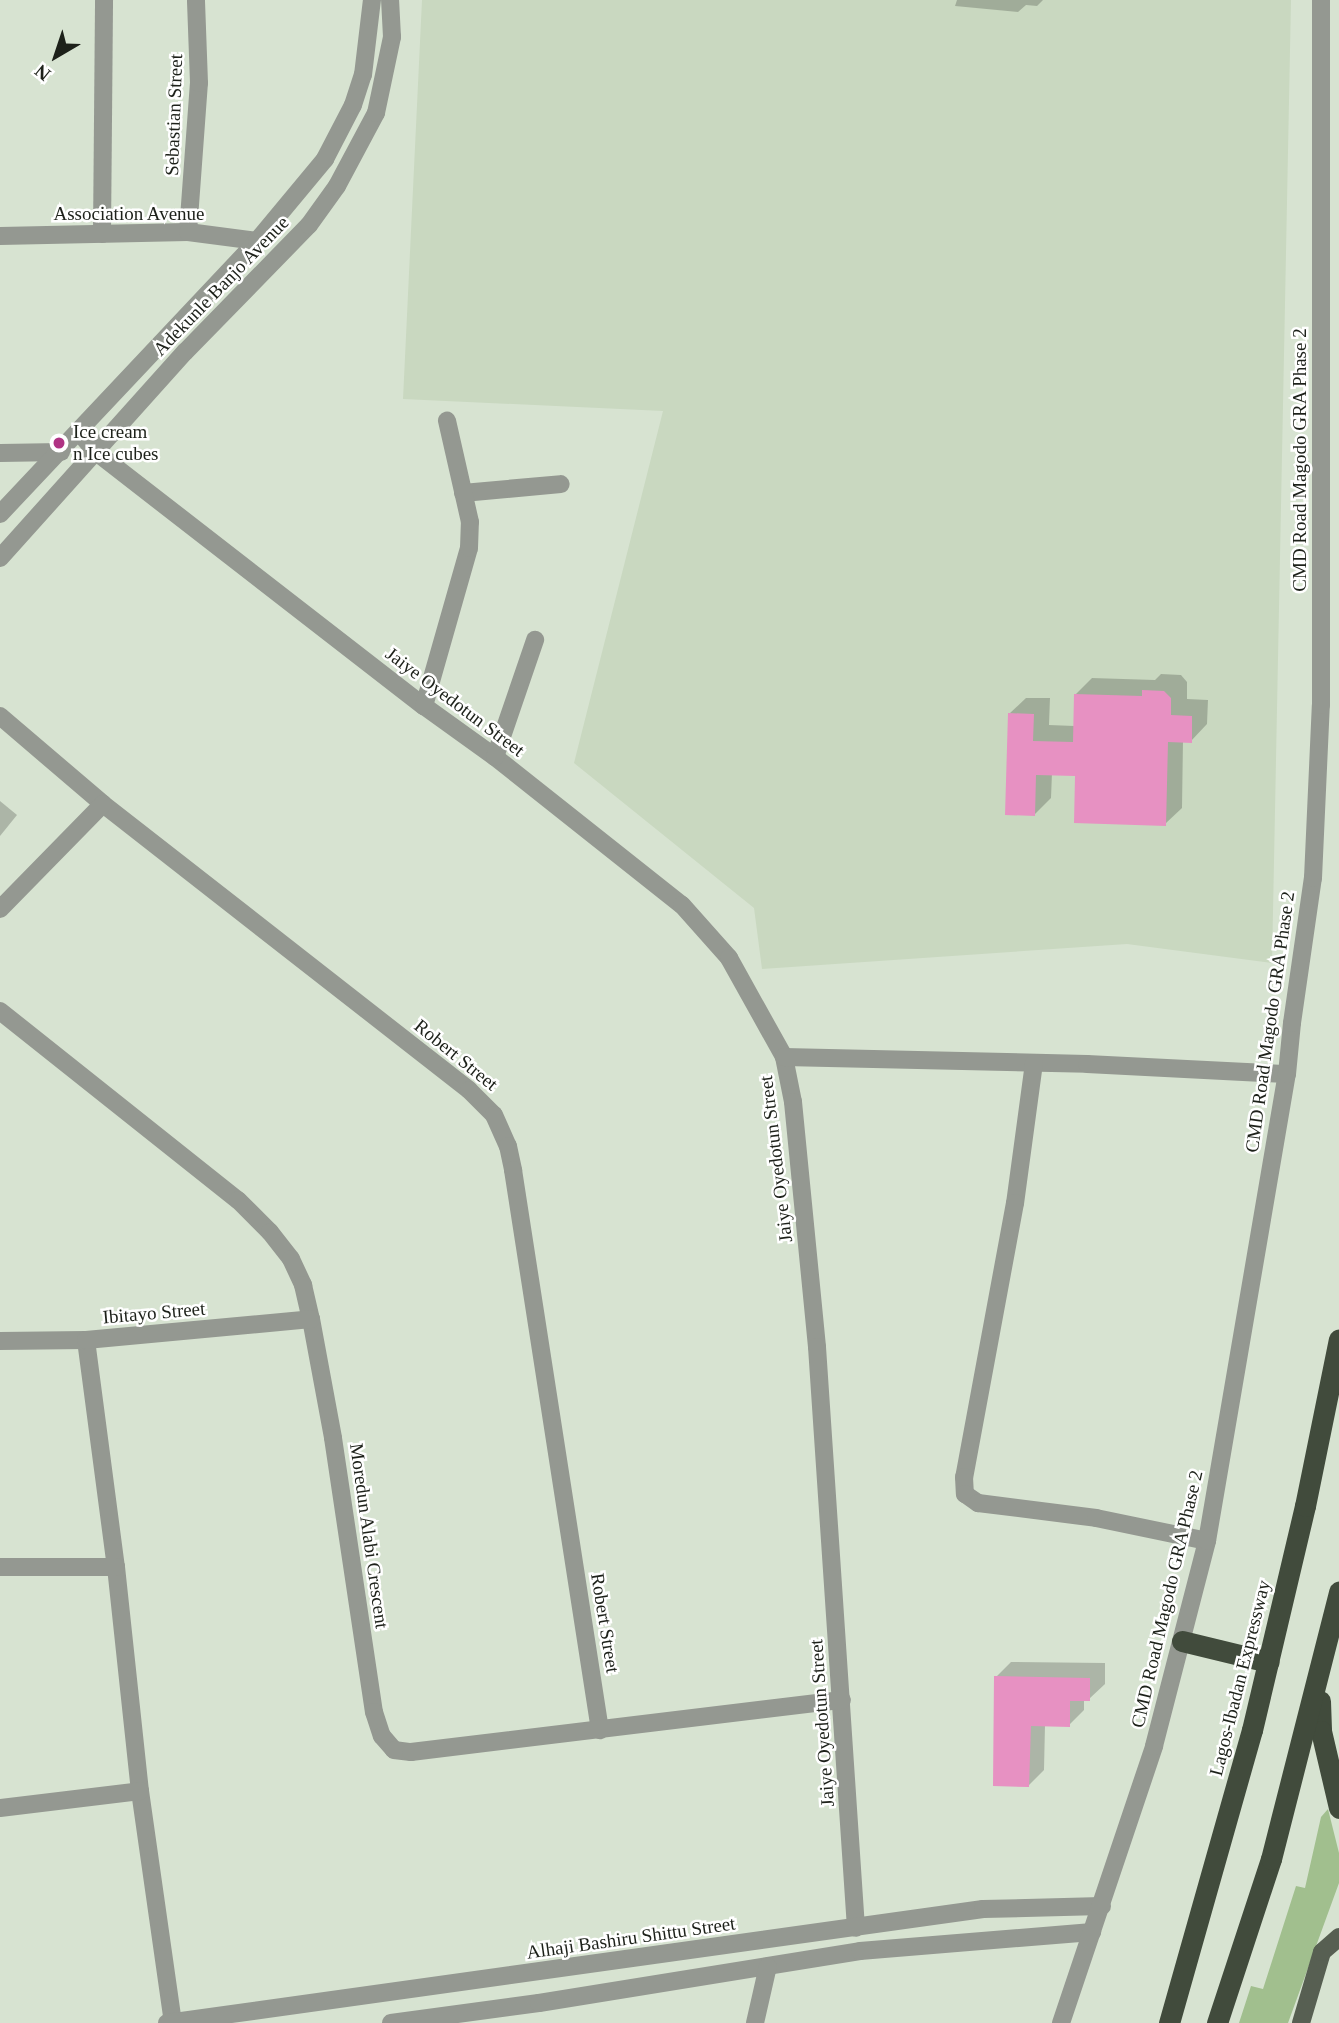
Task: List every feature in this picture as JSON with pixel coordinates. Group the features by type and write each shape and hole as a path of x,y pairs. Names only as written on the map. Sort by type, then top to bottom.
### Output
{"highway":[{"name":"Lagos-Ibadan Expressway","path":"1169,2023 1208,1894 1269,1662 1339,1339"},
{"path":"1217,2023 1271,1859 1339,1592"},
{"path":"1182,1642 1269,1662"},
{"path":"1319,1668 1321,1731 1339,1808"}],"main road":[{"path":"1301,2023 1322,1952 1339,1937"}],"street":[{"path":"102,234 104,0"},
{"name":"Sebastian Street","path":"188,232 199,83 196,0"},
{"name":"Adekunle Banjo Avenue","path":"0,514 257,241 325,159 353,105 368,49 372,0"},
{"name":"Adekunle Banjo Avenue","path":"0,558 194,342 309,225 337,186 376,113 392,37 390,0"},
{"name":"CMD Road Magodo GRA Phase 2","path":"1060,2023 1102,1906 1154,1746 1207,1541 1287,1074 1313,878 1321,705 1321,0"},
{"name":"Association Avenue","path":"0,236 188,232 257,241"},
{"path":"424,706 469,548 470,522 447,421"},
{"name":"Jaiye Oyedotun Street","path":"79,432 96,452 424,706 495,757 682,905 729,958 784,1057 793,1102 817,1347 856,1928"},
{"path":"0,453 61,452"},
{"path":"463,493 561,484"},
{"path":"495,757 536,640"},
{"name":"Robert Street","path":"0,716 103,804 469,1090 494,1115 503,1132 515,1184 600,1730"},
{"path":"0,909 103,804"},
{"name":"Moredun Alabi Crescent","path":"0,1011 254,1216 291,1259 303,1285 311,1319 333,1438 374,1712 382,1736 394,1750 411,1752 842,1700"},
{"path":"784,1057 1034,1063 1287,1074"},
{"path":"1034,1063 1015,1203 964,1477 965,1494 978,1503 1096,1518 1207,1541"},
{"name":"Ibitayo Street","path":"0,1340 86,1340 311,1319"},
{"path":"86,1340 116,1567 140,1791 173,2023"},
{"path":"0,1567 116,1567"},
{"path":"0,1808 140,1791"},
{"name":"Alhaji Bashiru Shittu Street","path":"167,2023 961,1913 1045,1905 1102,1906"},
{"path":"961,1913 966,1941"},
{"path":"391,2023 539,2003 860,1951 1092,1932"},
{"path":"755,2023 768,1966"}],"shaded area":[{"path":"422,0 1291,0 1272,963 1127,944 762,969 754,908 574,763 663,411 403,399"}],"green space":[{"path":"1328,1809 1339,1853 1339,1883 1288,2023 1239,2023 1251,1986 1263,1989 1296,1886 1305,1888 1321,1817"}],"building":[{"path":"1142,690 1164,691 1171,698 1171,715 1192,716 1192,743 1168,742 1166,826 1074,823 1075,776 1036,775 1035,816 1005,815 1008,713 1034,714 1033,741 1073,742 1074,694 1142,696"},
{"path":"994,1676 1090,1678 1090,1701 1070,1701 1070,1727 1031,1726 1029,1787 993,1786"}],"place":[{"name":"Ice cream n Ice cubes","path":"59,443"}]}
